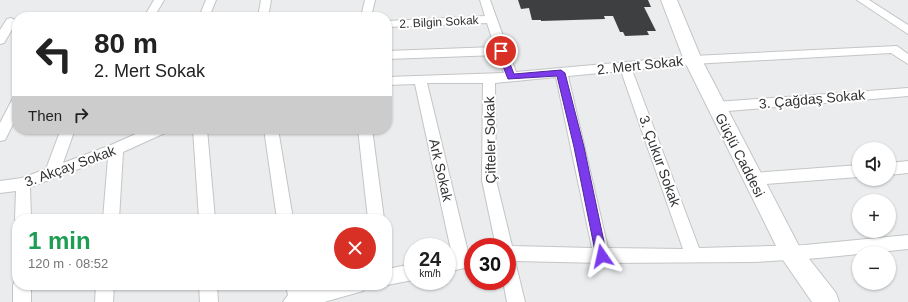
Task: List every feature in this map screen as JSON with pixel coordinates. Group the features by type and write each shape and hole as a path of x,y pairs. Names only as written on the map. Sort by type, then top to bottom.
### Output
{"main road":[{"name":"Güçlü Caddesi","path":"669,0 693,60 791,253 827,302"}],"street":[{"path":"152,12 158,0"},
{"path":"206,12 211,0"},
{"path":"264,12 266,0"},
{"path":"367,12 370,0"},
{"path":"485,0 511,77"},
{"path":"862,0 908,30"},
{"name":"2. Bilgin Sokak","path":"392,24 491,19"},
{"path":"0,40 9,21"},
{"name":"2. Mert Sokak","path":"392,81 420,79 490,79 693,60 893,50 908,60"},
{"path":"392,55 501,51"},
{"name":"3. Çukur Sokak","path":"625,66 694,256"},
{"path":"561,73 579,147 602,256"},
{"name":"Ark Sokak","path":"420,79 461,261"},
{"name":"Çifteler Sokak","path":"490,79 489,180 502,238"},
{"name":"3. Çağdaş Sokak","path":"716,107 908,92"},
{"path":"0,136 12,113"},
{"path":"52,173 66,134"},
{"name":"3. Akçay Sokak","path":"0,187 23,184 116,149 147,134"},
{"path":"200,134 207,214"},
{"path":"272,134 284,214"},
{"path":"366,134 375,214"},
{"path":"111,214 116,149"},
{"path":"896,168 908,167"},
{"path":"753,180 852,172"},
{"path":"23,184 23,214"},
{"path":"516,253 602,256 694,256 791,253 908,242"},
{"path":"392,276 404,274"},
{"path":"22,290 22,302"},
{"path":"104,302 105,290"},
{"path":"208,290 209,302"},
{"path":"296,297 332,290"},
{"path":"513,290 516,302"}],"building":[{"path":"518,0 648,0 651,7 644,7 656,31 647,31 649,35 625,36 623,32 620,32 613,16 604,16 605,19 532,20 529,8 521,9"}],"route":[{"path":"501,51 511,77 561,73 579,147 602,256"}]}
